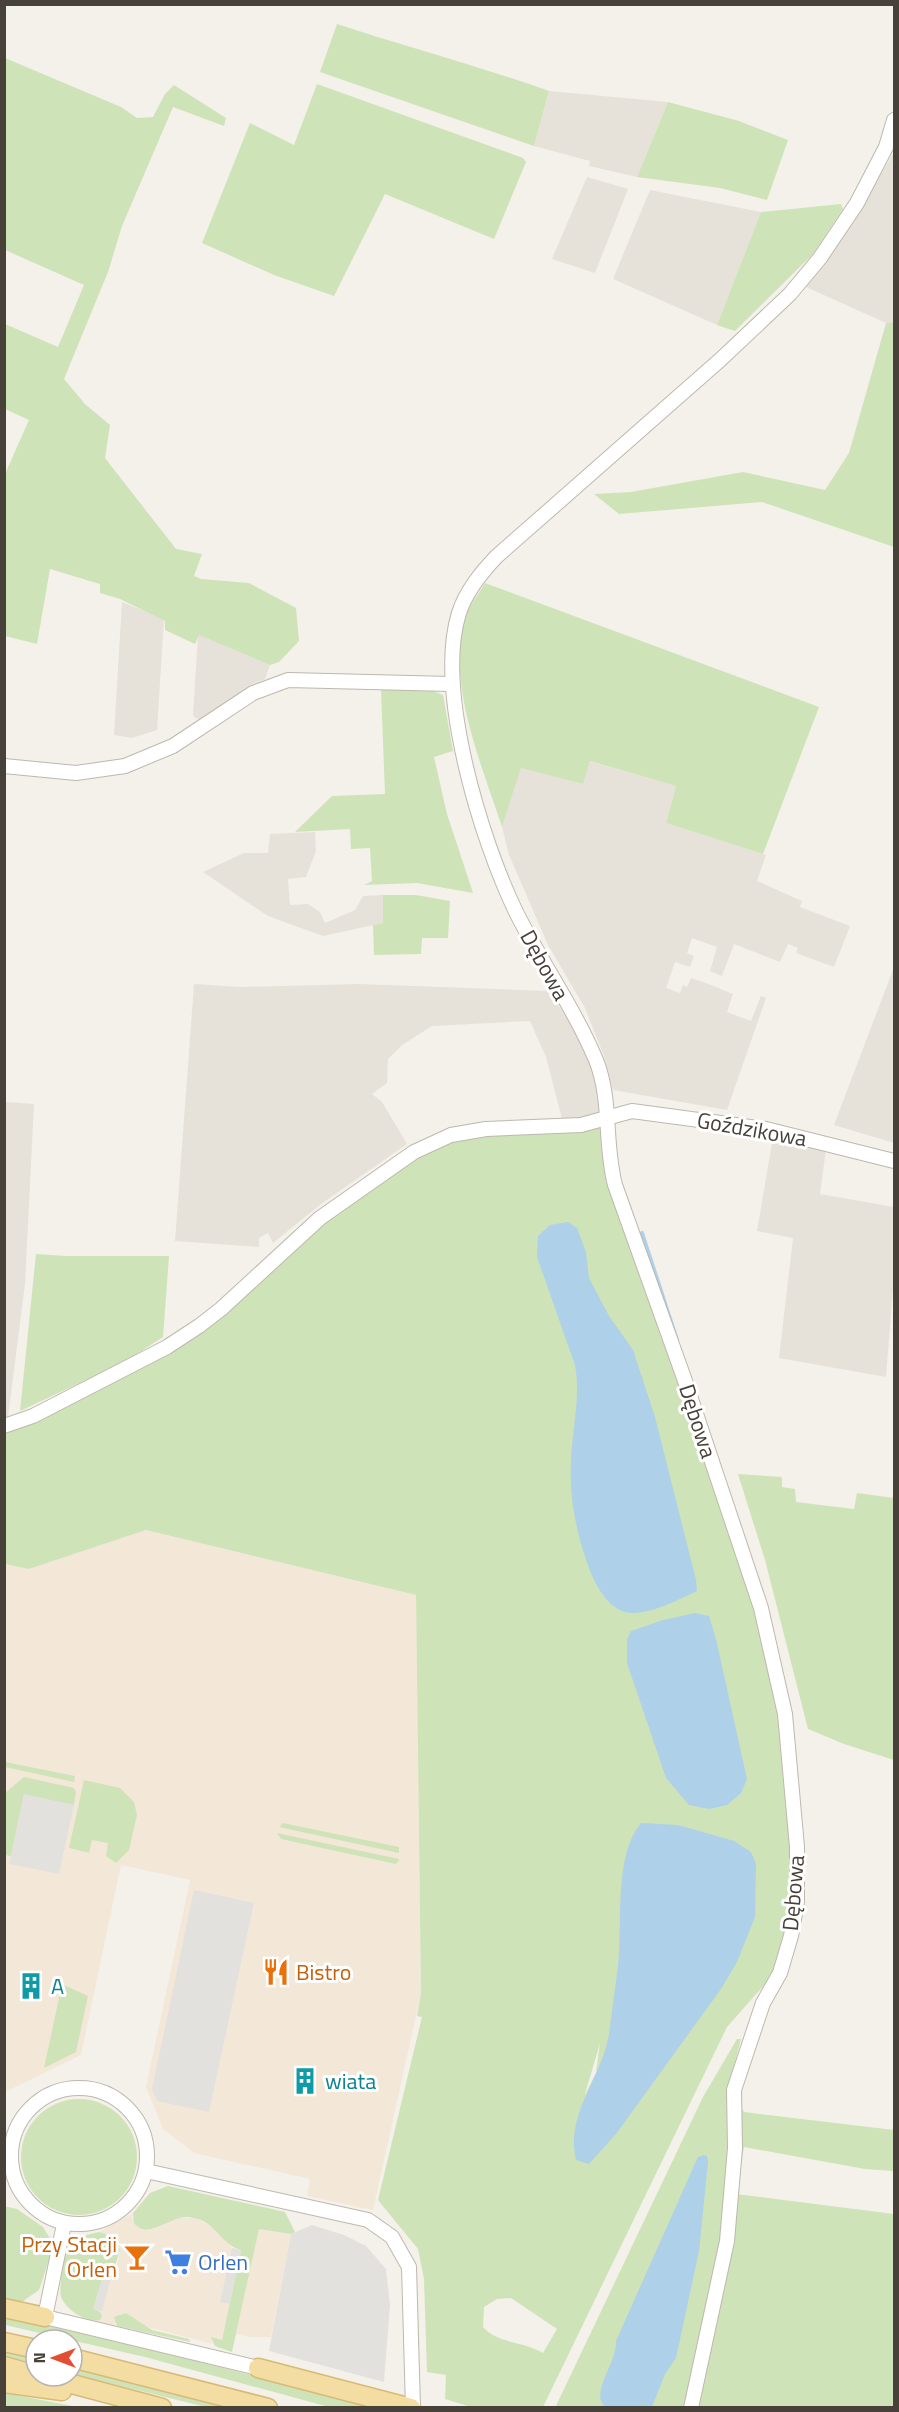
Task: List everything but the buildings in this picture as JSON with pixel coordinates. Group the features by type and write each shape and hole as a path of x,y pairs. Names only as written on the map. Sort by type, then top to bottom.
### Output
{"main road":[{"path":"4,2308 45,2317"},
{"path":"4,2342 24,2346"},
{"path":"84,2361 268,2408"},
{"path":"4,2366 24,2371"},
{"path":"258,2368 412,2408"},
{"path":"4,2383 120,2397"},
{"path":"84,2387 162,2408"}],"street":[{"name":"Dębowa","path":"691,2408 727,2241 735,2148 734,2091 763,2003 786,1956 796,1913 798,1866 794,1796 784,1714 761,1608 681,1370 615,1185 608,1155 604,1090 596,1062 515,909 486,839 461,740 451,684 453,638 460,612 469,592 507,546 566,497 720,360 803,279 863,193 886,147 894,120"},
{"path":"4,766 76,773 125,766 173,746 253,693 288,680 451,684"},
{"name":"Goździkowa","path":"4,1426 33,1416 167,1347 221,1310 320,1218 425,1146 465,1131 581,1125 632,1111 731,1124 842,1146 894,1161"},
{"path":"67,2089 99,2091 115,2098 130,2111 145,2139 146,2171 135,2195 116,2214 96,2223 64,2223 40,2213 17,2187 10,2164 15,2131 21,2120 38,2101 67,2089"},
{"path":"146,2171 368,2220 382,2228 398,2244 409,2267 412,2408"},
{"path":"4,2193 17,2187"},
{"path":"64,2223 45,2317 258,2368"}],"shaded area":[{"path":"549,91 668,102 637,177 589,166 590,161 534,146"},
{"path":"894,152 894,322 886,323 806,287 850,227"},
{"path":"587,177 628,189 595,273 552,259"},
{"path":"650,190 761,212 717,325 613,279"},
{"path":"122,602 164,619 157,730 132,738 114,735"},
{"path":"198,634 270,665 265,679 252,684 199,720 193,716"},
{"path":"589,761 676,786 666,823 766,855 757,881 802,901 800,907 850,926 834,967 796,953 798,948 788,944 780,962 734,944 722,976 710,971 717,947 692,938 687,953 694,956 690,967 675,962 666,988 680,993 683,985 687,987 691,978 706,983 733,994 727,1012 751,1021 761,996 766,998 727,1110 613,1090 604,1056 585,1008 548,945 509,855 502,827 521,767 583,784"},
{"path":"315,832 316,851 306,877 288,879 290,905 308,904 320,912 325,923 355,910 363,896 383,895 383,923 323,936 268,916 203,872 244,853 268,853 270,834"},
{"path":"894,967 894,1143 834,1125"},
{"path":"194,984 240,987 359,984 548,991 569,1020 592,1064 605,1108 596,1118 562,1119 546,1057 530,1021 432,1026 402,1045 388,1059 387,1083 372,1094 382,1102 407,1144 321,1204 273,1243 268,1233 259,1238 259,1247 175,1241"},
{"path":"4,1102 34,1104 25,1284 8,1417 5,1418"},
{"path":"773,1137 826,1149 820,1194 894,1207 894,1276 886,1377 779,1358 793,1238 757,1231"},
{"path":"146,1530 416,1595 421,1993 373,2210 307,2196 310,2179 194,2153 163,2129 146,2087 190,1880 121,1865 81,2055 5,2092 5,1564 29,1569"},
{"path":"24,1794 74,1805 59,1874 9,1864"},
{"path":"194,1890 254,1903 209,2112 157,2101 152,2089"},
{"path":"133,2213 132,2218 153,2229 173,2218 196,2218 218,2231 232,2248 241,2250 222,2340 212,2342 213,2344 147,2327 115,2323 117,2326 94,2321 100,2320 102,2316 94,2309 106,2264 117,2264 120,2252 115,2237 99,2232"},
{"path":"312,2225 344,2235 366,2246 386,2269 390,2305 384,2382 269,2351 291,2234"},
{"path":"259,2228 291,2234 271,2337 236,2334"},
{"path":"232,2248 241,2250 230,2304 220,2302"},
{"path":"106,2264 114,2267 102,2311 93,2309"}],"green space":[{"path":"337,24 549,91 534,146 320,72"},
{"path":"5,58 121,107 137,118 153,117 165,94 174,85 226,118 224,126 173,107 122,226 108,272 64,379 85,404 110,425 105,458 176,549 202,554 194,576 201,579 249,583 296,608 299,641 279,662 270,665 199,635 195,644 165,630 165,621 120,599 100,593 100,584 50,569 37,644 5,636 5,474 29,420 5,409 5,324 58,347 84,285 5,250"},
{"path":"317,84 523,158 526,162 494,239 385,194 334,296 274,275 202,243 250,123 294,145"},
{"path":"668,102 739,121 788,140 767,200 720,188 637,177"},
{"path":"841,204 843,209 813,254 735,331 717,325 761,212"},
{"path":"894,322 894,547 762,502 619,514 594,494 631,492 743,472 825,490 849,453 886,323"},
{"path":"485,583 819,707 763,854 666,823 676,786 590,761 583,784 521,768 502,827 468,719 462,691 460,663 461,636 468,611"},
{"path":"381,690 433,691 443,695 453,751 434,757 447,814 473,893 417,883 364,885 372,881 370,848 351,849 350,829 295,832 332,796 385,794"},
{"path":"383,895 416,895 450,901 448,938 422,938 421,954 374,955 373,925 383,923"},
{"path":"540,1125 604,1128 608,1151 745,1563 797,1780 790,1916 782,1954 765,1984 727,2027 543,2407 471,2407 445,2399 446,2375 427,2372 424,2279 418,2249 378,2200 422,2017 417,2016 421,1993 416,1595 146,1530 29,1569 5,1564 5,1426 167,1347 260,1270 425,1146","holes":["600,2043 596,2073 585,2095 585,2094","511,2298 557,2329 543,2353 496,2337 483,2327 484,2307 497,2299"]},
{"path":"36,1254 169,1256 163,1337 124,1362 20,1411"},
{"path":"738,1474 782,1477 782,1487 795,1489 796,1502 854,1509 857,1493 894,1498 894,1760 844,1744 808,1729 765,1560"},
{"path":"5,1762 75,1776 74,1782 5,1767"},
{"path":"24,1777 74,1788 76,1792 74,1805 24,1795 11,1856 5,1855 5,1793"},
{"path":"84,1780 120,1788 134,1802 137,1815 129,1850 116,1863 106,1856 108,1843 92,1840 89,1853 69,1848"},
{"path":"283,1823 399,1847 399,1853 279,1827"},
{"path":"277,1833 399,1860 396,1864 281,1839"},
{"path":"62,1984 88,1996 76,2052 44,2068"},
{"path":"737,2039 741,2039 728,2089 744,2112 894,2130 894,2171 865,2169 744,2147 736,2194 894,2214 894,2407 555,2408 703,2097"},
{"path":"79,2099 101,2103 120,2116 133,2135 137,2157 133,2179 120,2198 101,2211 79,2215 57,2211 38,2198 25,2179 21,2157 25,2135 38,2116 57,2103"},
{"path":"168,2186 285,2212 295,2232 291,2234 259,2229 232,2352 215,2346 211,2337 222,2340 241,2250 228,2243 205,2222 197,2219 181,2218 146,2230 134,2223 133,2213 150,2193"},
{"path":"4,2206 17,2209 43,2227 52,2242 49,2260 39,2290 19,2304 5,2300"},
{"path":"99,2232 115,2237 120,2250 115,2266 106,2265 94,2309 102,2316 100,2320 89,2320 69,2308 62,2299 60,2290 62,2270 66,2253 74,2242"},
{"path":"126,2313 152,2330 189,2339 190,2342 117,2326 114,2317"},
{"path":"5,2316 58,2328 24,2329 5,2325"},
{"path":"84,2334 376,2407 329,2407 145,2357 84,2343"},
{"path":"5,2350 24,2355 24,2362 5,2358"},
{"path":"84,2370 234,2407 206,2407 84,2377"},
{"path":"5,2393 78,2407 5,2407"}],"water":[{"path":"568,1222 577,1228 586,1252 589,1278 609,1316 633,1350 655,1417 696,1580 697,1591 648,1611 624,1612 606,1599 591,1573 575,1518 571,1476 577,1377 575,1365 537,1257 538,1236 550,1225"},
{"path":"695,1613 709,1616 747,1779 741,1793 727,1805 709,1809 689,1805 666,1778 627,1663 627,1640 631,1631 663,1620"},
{"path":"641,1823 678,1825 734,1841 751,1852 756,1864 755,1917 737,1962 721,1989 616,2134 589,2164 576,2160 574,2143 576,2127 609,2034 618,1966 623,1872 632,1837"},
{"path":"707,2156 708,2162 699,2251 676,2358 665,2374 652,2407 606,2407 601,2402 600,2394 613,2358 616,2341 698,2157"}],"waterway":[{"path":"642,1233 677,1340"}],"place":[{"name":"Bistro","path":"276,1972"},
{"name":"A","path":"31,1986"},
{"name":"wiata","path":"305,2081"},
{"name":"Przy Stacji Orlen","path":"137,2257"},
{"name":"Orlen","path":"178,2262"}]}
